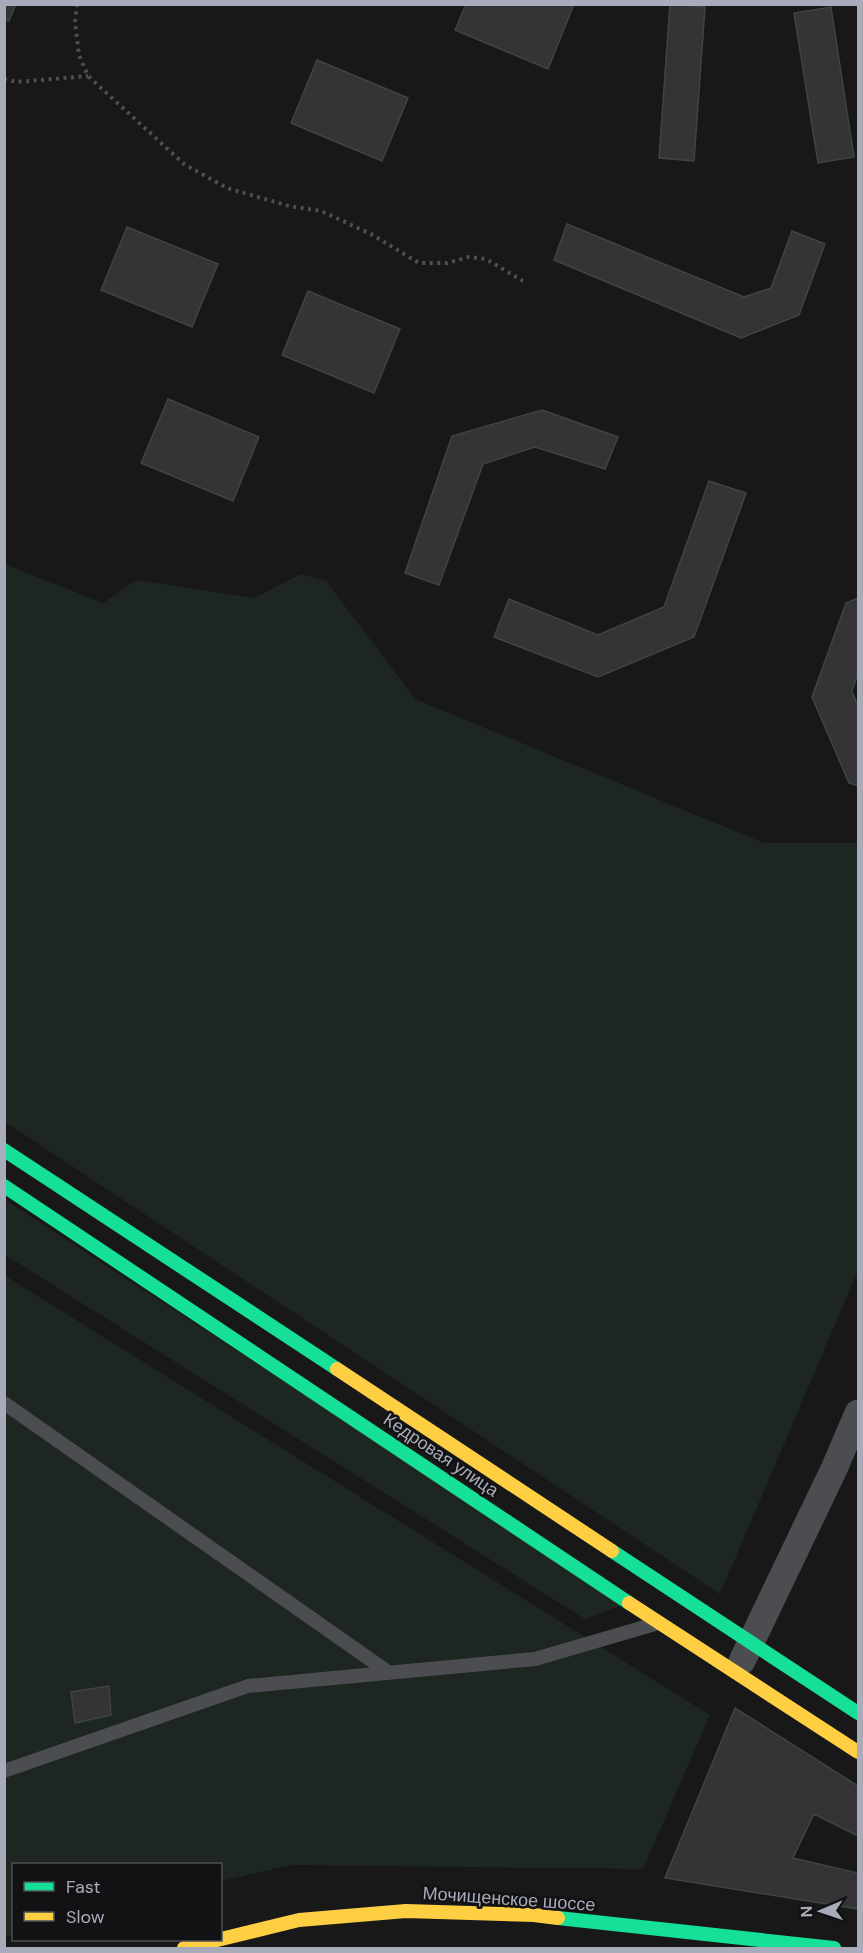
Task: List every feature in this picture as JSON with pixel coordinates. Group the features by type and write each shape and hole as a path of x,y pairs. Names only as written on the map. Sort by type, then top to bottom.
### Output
{"main road":[{"name":"Кедровая улица","path":"4,1150 858,1713"},
{"name":"Кедровая улица","path":"4,1186 660,1623 858,1752"},
{"name":"Мочищенское шоссе","path":"222,1939 299,1920 405,1911 534,1915 834,1948"},
{"name":"Мочищенское шоссе","path":"184,1948 215,1941"}],"street":[{"path":"737,1673 751,1641 846,1466 858,1413"}],"lane":[{"path":"4,1403 388,1672"},
{"path":"4,1771 248,1686 535,1659 660,1623"}],"path":[{"path":"77,4 75,22 79,55 88,76 184,164 227,188 289,206 321,211 371,234 419,263 447,263 469,257 486,259 523,281"},
{"path":"4,79 17,81 88,76"}],"shaded area":[{"path":"5,564 103,603 136,580 254,598 301,574 326,581 415,699 764,843 858,843 858,1271 720,1594 5,1122"},
{"path":"4,1199 625,1604 585,1619 5,1255"},
{"path":"4,1275 710,1715 643,1869 292,1865 222,1881 222,1863 12,1863 12,1934 5,1938"}],"building":[{"path":"4,4 16,4 9,21 4,20"},
{"path":"466,4 574,4 548,69 455,30"},
{"path":"670,4 705,7 694,161 659,158"},
{"path":"831,7 854,157 818,163 794,13"},
{"path":"317,60 408,98 382,161 291,123"},
{"path":"567,224 744,297 771,288 792,231 825,244 799,315 741,338 554,260"},
{"path":"127,227 218,264 192,327 101,290"},
{"path":"308,291 400,329 374,393 282,355"},
{"path":"168,399 259,437 233,501 141,463"},
{"path":"542,410 618,437 605,469 535,447 483,464 439,585 405,573 452,436"},
{"path":"709,481 746,493 694,637 598,677 494,637 509,599 598,635 664,607"},
{"path":"858,598 858,673 852,691 858,707 858,786 849,783 812,697 846,603"},
{"path":"109,1686 111,1715 75,1723 71,1692"},
{"path":"735,1708 858,1786 858,1836 814,1814 793,1858 858,1873 858,1909 665,1878"}],"traffic: fast":[{"path":"4,1150 337,1369"},
{"path":"4,1186 629,1603"},
{"path":"612,1551 858,1713"},
{"path":"558,1918 834,1948"}],"traffic: slow":[{"path":"337,1369 612,1551"},
{"path":"629,1603 858,1752"},
{"path":"222,1939 299,1920 406,1911 534,1915 558,1918"},
{"path":"184,1948 213,1941"}]}
